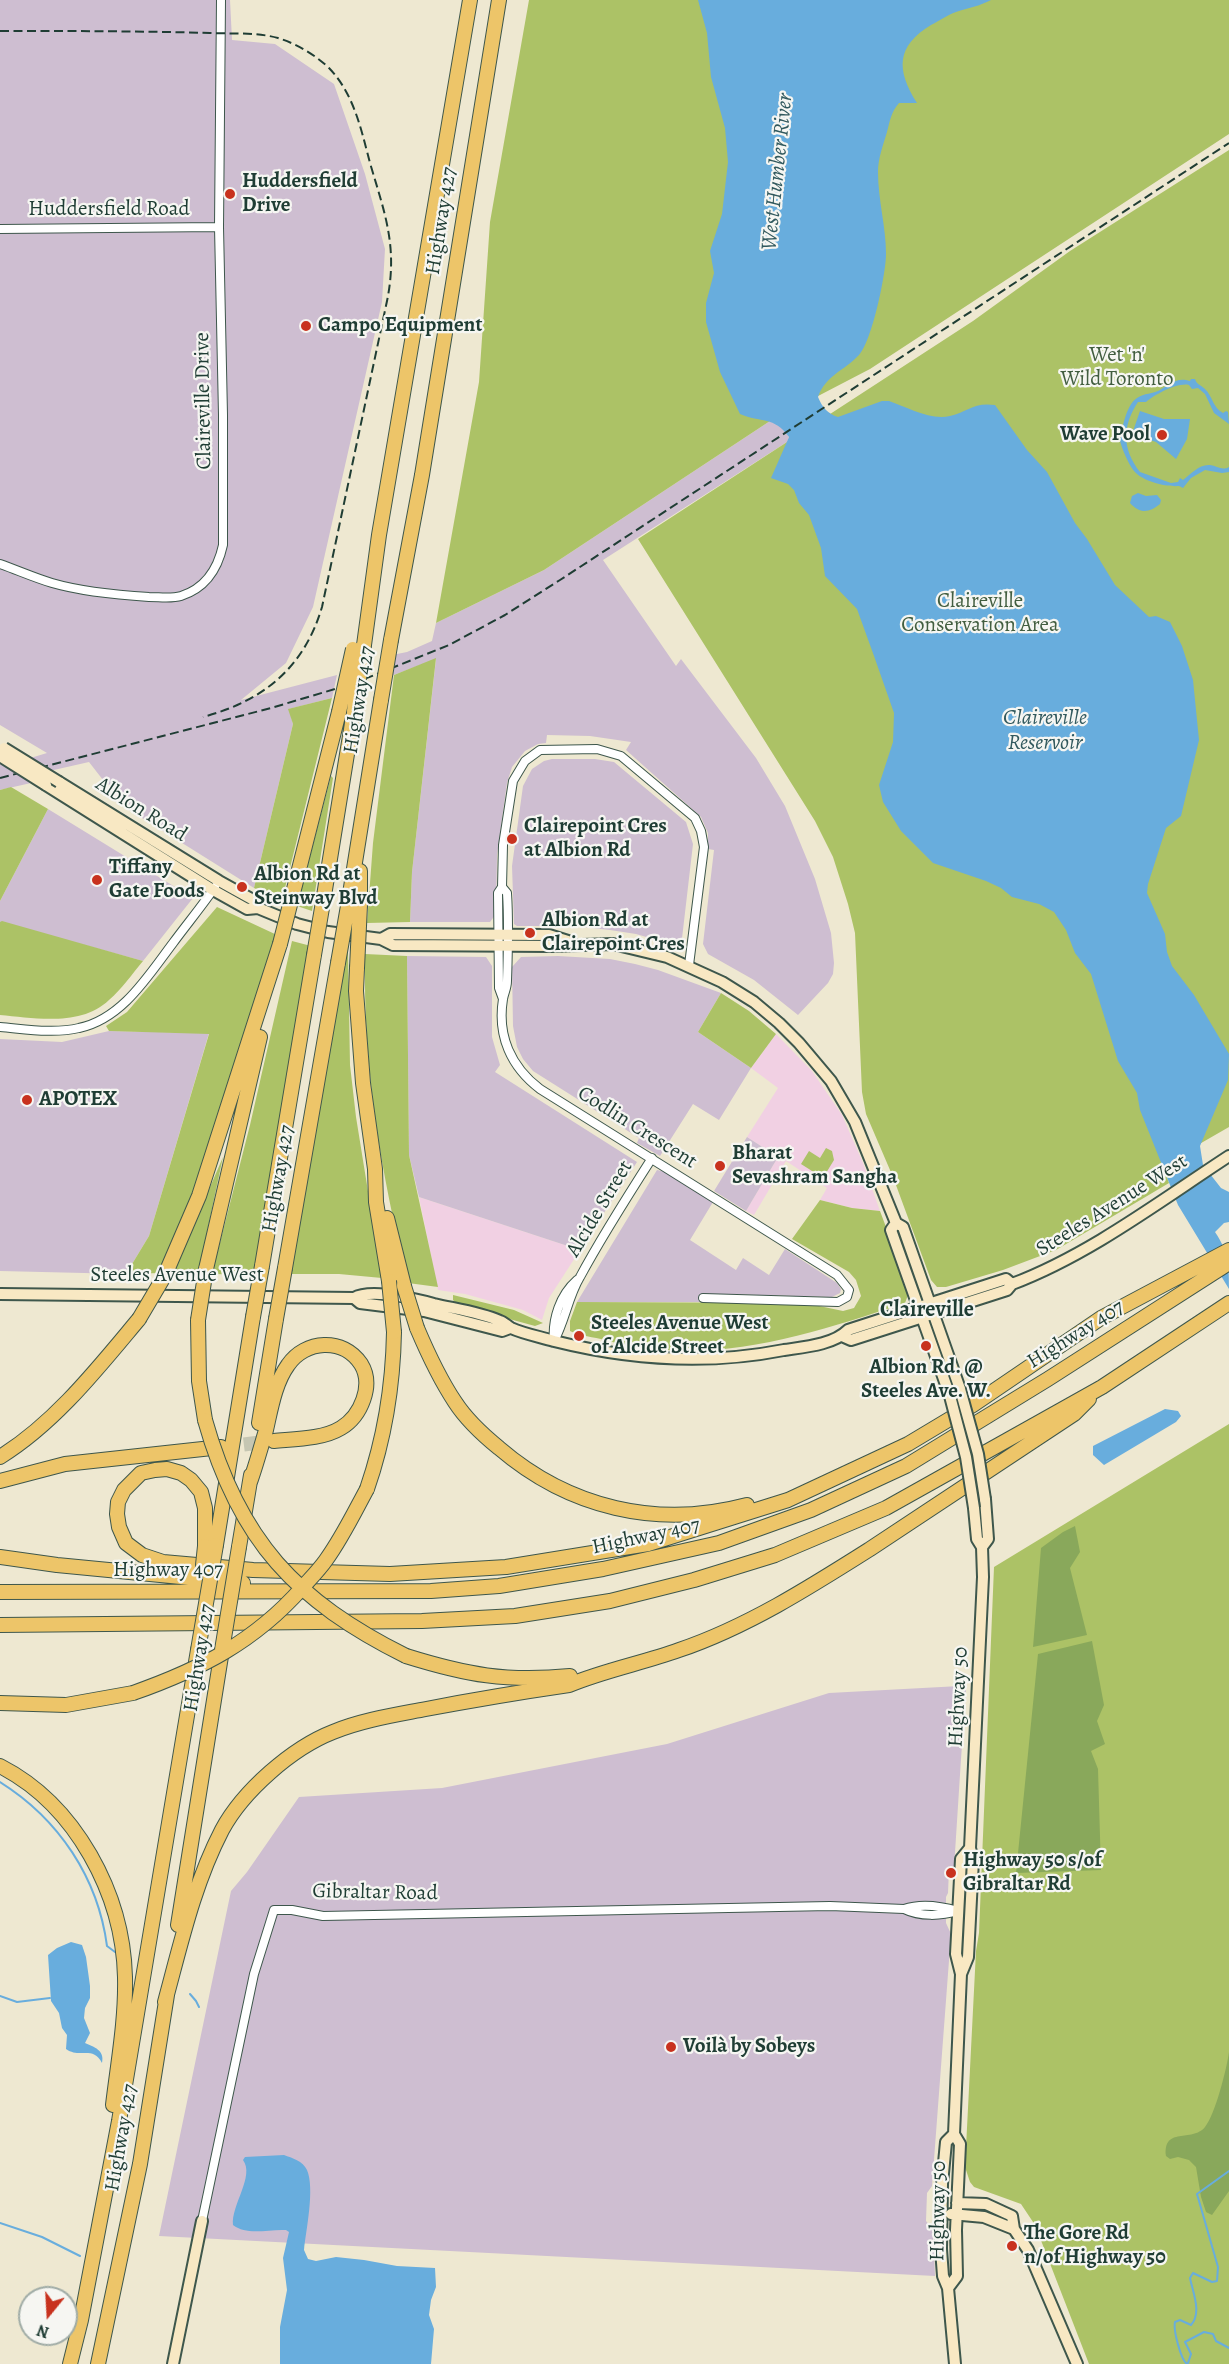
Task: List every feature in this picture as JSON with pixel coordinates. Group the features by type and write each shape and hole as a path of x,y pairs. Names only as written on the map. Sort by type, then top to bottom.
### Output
{"highway":[{"name":"Highway 427","path":"70,2364 81,2320 119,2121 211,1575 203,1564 210,1546 254,1317 354,711 358,647 367,618 470,0"},
{"name":"Highway 427","path":"98,2364 140,2163 276,1319 338,963 354,905 361,829 381,700 422,474 499,0"},
{"path":"358,647 339,712 280,944 206,1269 198,1320 199,1381 205,1420 228,1487 245,1519 280,1567 314,1600 343,1622 406,1656 447,1669 490,1677 533,1679 593,1675"},
{"path":"354,905 356,991 363,1083 375,1169 404,1286 417,1328 431,1363 456,1403 486,1437 521,1467 554,1487 583,1499 637,1513 689,1514 738,1507 785,1494 804,1492"},
{"path":"0,1457 13,1450 63,1405 139,1319 165,1275 199,1196 280,944"},
{"path":"0,1702 66,1705 133,1693 184,1675 236,1646 283,1610 325,1562 367,1489 386,1425 393,1368 394,1332 389,1281 376,1202 375,1169"},
{"path":"210,1546 201,1492 191,1480 181,1473 167,1469 141,1473 124,1490 118,1502 117,1514 119,1527 126,1543 142,1556 163,1562 253,1570 390,1574 506,1567 648,1544 788,1500 908,1444 973,1405 1101,1318 1204,1272 1229,1250"},
{"name":"Highway 407","path":"0,1592 431,1591 499,1586 603,1569 719,1543 811,1509 906,1466 1048,1379 1204,1272 1229,1263"},
{"path":"0,1625 422,1621 515,1616 609,1601 694,1581 775,1555 886,1508 1102,1387 1227,1304"},
{"path":"250,1482 276,1390 287,1366 300,1351 318,1345 333,1345 348,1351 361,1364 366,1384 363,1401 353,1418 340,1429 320,1436 274,1441"},
{"path":"165,2002 195,1891 224,1827 242,1801 270,1772 301,1750 332,1732 384,1717 569,1685 593,1675 679,1650 728,1631 862,1554 1064,1421 1102,1387"},
{"path":"0,1481 65,1464 221,1447"},
{"path":"0,1557 57,1565 329,1591"},
{"path":"0,1766 36,1790 65,1818 88,1849 110,1899 121,1943 125,1976 124,2012 112,2109 119,2121"}],"main road":[{"name":"Albion Road","path":"1,750 59,782 216,885"},
{"name":"Albion Road","path":"1,750 46,785 216,885 255,901 258,908 297,924 328,932 381,939 393,945 504,940 549,935 576,944 613,944 631,947 689,965 722,982 754,1002 794,1037 822,1069 845,1103 896,1223 903,1227 932,1309"},
{"name":"Steeles Avenue West","path":"0,1294 354,1298 360,1303 424,1311 502,1331 510,1328 554,1341 620,1355 690,1359 728,1358 814,1345 842,1336 848,1330 1007,1290 1012,1284 1065,1261 1229,1156"},
{"name":"Albion Road","path":"896,1223 891,1230 921,1312"},
{"name":"Highway 50","path":"932,1309 960,1389 975,1443 985,1499 988,1539 982,1547"},
{"name":"Highway 50","path":"921,1312 950,1396 966,1458 977,1539 982,1547 983,1587 970,1848 973,1860 971,1911 968,1957 960,1974"},
{"name":"Highway 50","path":"948,2288 957,2276 960,2144 954,2134 960,1974 956,1954 958,1911 961,1859 970,1848"},
{"name":"Highway 50","path":"954,2134 946,2142 941,2213 942,2270 948,2288 955,2364"},
{"path":"957,2202 980,2203 1012,2216 1014,2229 1028,2250 1077,2364"},
{"path":"941,2213 984,2217 1014,2229"},
{"name":"Gibraltar Road","path":"173,2364 202,2221"}],"street":[{"name":"Claireville Drive","path":"0,564 51,583 72,588 131,596 169,598 181,596 200,587 219,563 223,545 219,227 221,0"},
{"name":"Huddersfield Road","path":"0,229 219,227"},
{"name":"Codlin Crescent","path":"689,965 704,847 701,831 689,813 621,756 597,749 547,749 534,753 525,761 515,776 503,845 502,887 507,893 499,988 503,999 506,1043 512,1058 523,1074 540,1089 837,1275 849,1290 847,1297 838,1302 703,1298"},
{"path":"0,1027 62,1031 87,1026 107,1016 143,982 216,885"},
{"name":"Alcide Street","path":"554,1341 553,1327 560,1303 569,1287 578,1279 652,1158"},
{"name":"Gibraltar Road","path":"202,2221 254,1974 274,1910 292,1910 323,1916 830,1906 904,1909 912,1913 945,1915 958,1911 971,1911"}],"shaded area":[{"path":"0,0 230,0 232,40 275,44 334,84 365,174 385,249 382,302 313,607 286,663 241,700 337,675 332,698 289,709 293,724 254,888 115,801 118,792 103,780 89,762 23,777 31,783 0,790 0,764 4,766 47,753 0,725"},
{"path":"770,421 781,426 789,437 787,442 603,560 676,666 681,659 756,758 785,806 815,879 831,933 834,963 833,974 828,983 798,1015 754,980 708,954 703,944 714,850 708,849 708,833 701,817 626,750 631,742 590,736 547,735 546,743 538,744 525,751 512,767 507,783 497,855 496,914 490,922 410,922 412,872 436,659 378,681 382,657 407,652 432,641 436,623 544,570"},
{"path":"552,759 595,759 614,762 686,822 693,844 681,947 636,934 610,930 574,926 517,926 514,924 512,866 523,786 532,769"},
{"path":"48,809 193,898 143,961 0,922 0,901"},
{"path":"407,956 486,957 492,966 492,1037 500,1065 495,1072 637,1162 580,1250 419,1197 409,1155"},
{"path":"558,956 610,959 635,964 721,993 698,1032 751,1068 719,1120 693,1104 660,1156 637,1143 639,1138 533,1071 517,1047 513,1026 512,967 521,957"},
{"path":"109,1031 209,1033 149,1236 126,1274 0,1271 0,1039 62,1042"},
{"path":"776,1034 812,1071 842,1115 863,1163 880,1211 852,1208 820,1200 827,1188 786,1161 754,1215 746,1211 778,1157 747,1137 778,1088 751,1068"},
{"path":"747,1137 778,1157 746,1211 714,1191"},
{"path":"657,1170 666,1172 713,1202 690,1240 736,1270 743,1258 769,1275 785,1249 837,1283 841,1289 840,1293 832,1297 721,1294 715,1302 577,1302"},
{"path":"419,1197 580,1250 549,1298 542,1320 523,1310 465,1294 438,1290"},
{"path":"960,1686 966,1690 954,1868 949,1869 946,1897 946,1923 951,1934 932,2186 927,2193 926,2221 933,2230 935,2276 159,2236 231,1891 247,1872 299,1797 442,1788 667,1744 829,1693"}],"green space":[{"path":"529,0 1229,0 1229,134 870,369 770,421 544,570 436,623 479,382 490,222"},
{"name":"Claireville Conservation Area","path":"1229,150 1229,1127 1163,1165 1169,1183 1056,1250 1003,1270 946,1287 937,1287 931,1280 893,1177 866,1114 862,1092 855,933 833,857 815,821 638,539 973,321 1070,251"},
{"path":"436,658 412,872 410,922 367,923 373,843 394,675"},
{"path":"332,698 282,900 254,888 293,724 288,709"},
{"path":"331,776 333,778 312,911 297,906"},
{"path":"11,787 48,809 0,901 0,790"},
{"path":"217,907 277,935 194,1196 160,1273 126,1274 149,1236 209,1034 109,1031 106,1026 127,1012"},
{"path":"0,922 143,961 114,996 98,1009 85,1014 57,1019 0,1015"},
{"path":"292,941 311,946 255,1275 212,1274 250,1125"},
{"path":"343,951 348,952 350,1065 356,1117 382,1278 339,1274 289,1274"},
{"path":"365,954 407,956 409,1155 438,1287 408,1283 398,1242 382,1161 371,1080 365,997"},
{"path":"721,993 749,1011 776,1034 751,1068 698,1032"},
{"path":"826,1148 832,1151 834,1160 823,1178 801,1164 809,1151 820,1158"},
{"path":"223,1157 198,1274 173,1273"},
{"path":"820,1200 852,1208 880,1211 905,1278 903,1280 908,1295 905,1303 795,1336 720,1349 682,1351 643,1348 570,1331 570,1321 577,1302 805,1303 843,1311 854,1308 861,1296 856,1280 849,1272 792,1239"},
{"path":"453,1295 514,1310 543,1323 535,1326 458,1305 453,1300"},
{"path":"1229,1424 1229,2364 1089,2364 1035,2225 1021,2204 974,2187 965,2167 976,1951 979,1933 994,1567"},
{"path":"1075,1526 1080,1552 1070,1568 1087,1635 1033,1647 1041,1548"},
{"path":"1092,1641 1104,1705 1097,1721 1105,1744 1091,1751 1098,1769 1101,1870 1016,1873 1038,1654"},
{"path":"1229,2052 1229,2191 1212,2215 1206,2212 1201,2197 1196,2167 1189,2160 1178,2157 1170,2159 1166,2156 1166,2147 1174,2138 1199,2132 1209,2121 1223,2080"}],"water":[{"name":"Claireville Reservoir","path":"698,0 991,0 953,13 931,25 911,41 906,50 903,60 905,80 917,103 899,103 896,106 878,167 886,254 877,307 869,336 859,355 826,383 818,397 826,410 838,417 882,401 889,401 935,417 950,416 976,406 995,405 1027,450 1047,472 1075,523 1115,585 1149,617 1156,616 1170,622 1182,646 1193,680 1199,740 1181,816 1166,828 1147,893 1165,934 1167,952 1172,966 1194,995 1229,1054 1228,1080 1200,1146 1203,1165 1221,1188 1229,1192 1229,1222 1224,1223 1215,1232 1227,1259 1229,1289 1178,1205 1140,1110 1137,1093 1118,1061 1091,974 1075,953 1066,930 1054,912 1039,904 1012,897 1001,888 986,881 933,863 901,831 883,802 879,785 893,742 894,713 857,609 825,576 821,548 809,515 799,503 794,490 788,484 771,478 789,437 772,423 740,414 720,372 706,322 706,303 714,273 710,251 722,214 728,162 725,128 711,77 707,33"},
{"path":"1195,379 1205,389 1220,411 1228,412 1229,424 1214,413 1205,394 1198,388 1192,389 1189,385 1173,387 1146,402 1138,402 1127,429 1127,446 1130,455 1140,472 1171,483 1178,482 1180,478 1183,480 1195,470 1206,465 1229,467 1229,472 1205,470 1191,478 1183,488 1149,481 1134,471 1120,441 1127,412 1133,401 1140,396 1177,381 1190,381"},
{"name":"Wave Pool","path":"1140,411 1164,419 1190,419 1187,439 1176,459 1156,442 1132,434"},
{"path":"1138,493 1146,496 1157,495 1161,500 1160,504 1148,511 1137,509 1130,503 1132,496"},
{"path":"1165,1409 1178,1411 1181,1416 1176,1422 1104,1465 1093,1455 1093,1446"},
{"path":"71,1942 82,1945 86,1957 90,1998 85,2008 84,2018 90,2033 85,2043 100,2052 102,2063 90,2053 76,2053 66,2049 67,2035 62,2028 59,2013 51,2001 48,1955"},
{"path":"284,2155 303,2164 309,2178 310,2198 304,2250 308,2259 316,2261 336,2257 397,2266 435,2268 436,2287 429,2315 434,2329 431,2364 280,2364 280,2327 287,2290 283,2258 289,2232 286,2230 245,2230 233,2225 233,2217 245,2182 246,2167 243,2160 245,2157"}],"waterway":[{"path":"0,1782 40,1814 72,1852 95,1897 107,1946 115,1952"},
{"path":"190,1994 199,2007"},
{"path":"0,1996 17,2002 50,1998"},
{"path":"1187,2364 1178,2344 1175,2322 1180,2320 1191,2325 1196,2315 1196,2303 1190,2278 1193,2273 1212,2282 1217,2281 1218,2267 1197,2194 1229,2171"},
{"path":"0,2223 42,2237 80,2256"},
{"path":"1188,2363 1191,2354 1185,2342 1204,2332 1213,2334 1216,2341 1229,2348"}],"tunnel":[{"path":"223,1447 272,1441"}],"railway":[{"path":"0,31 131,31 244,34 278,38 305,50 329,68 345,89 360,125 388,231 390,282 322,607 304,648 278,679 244,702 203,717"},
{"path":"0,778 271,708 352,684 449,645 505,615 560,580 1229,143"}],"place":[{"name":"Huddersfield Drive","path":"230,194"},
{"name":"Campo Equipment","path":"306,326"},
{"name":"Wave Pool","path":"1162,435"},
{"name":"Clairepoint Cres at Albion Rd","path":"512,839"},
{"name":"Tiffany Gate Foods","path":"97,880"},
{"name":"Albion Rd at Steinway Blvd","path":"242,887"},
{"name":"Albion Rd at Clairepoint Cres","path":"530,933"},
{"name":"APOTEX","path":"27,1100"},
{"name":"Bharat Sevashram Sangha","path":"720,1166"},
{"name":"Steeles Avenue West of Alcide Street","path":"579,1336"},
{"name":"Albion Rd. @ Steeles Ave. W.","path":"926,1346"},
{"name":"Highway 50 s/of Gibraltar Rd","path":"951,1873"},
{"name":"Voilà by Sobeys","path":"671,2047"},
{"name":"The Gore Rd n/of Highway 50","path":"1012,2246"}],"district":[{"name":"Claireville","path":"927,1311"}],"water label":[{"name":"West Humber River","path":"778,172"}],"park label":[{"name":"Wet 'n' Wild Toronto","path":"1117,368"}]}
